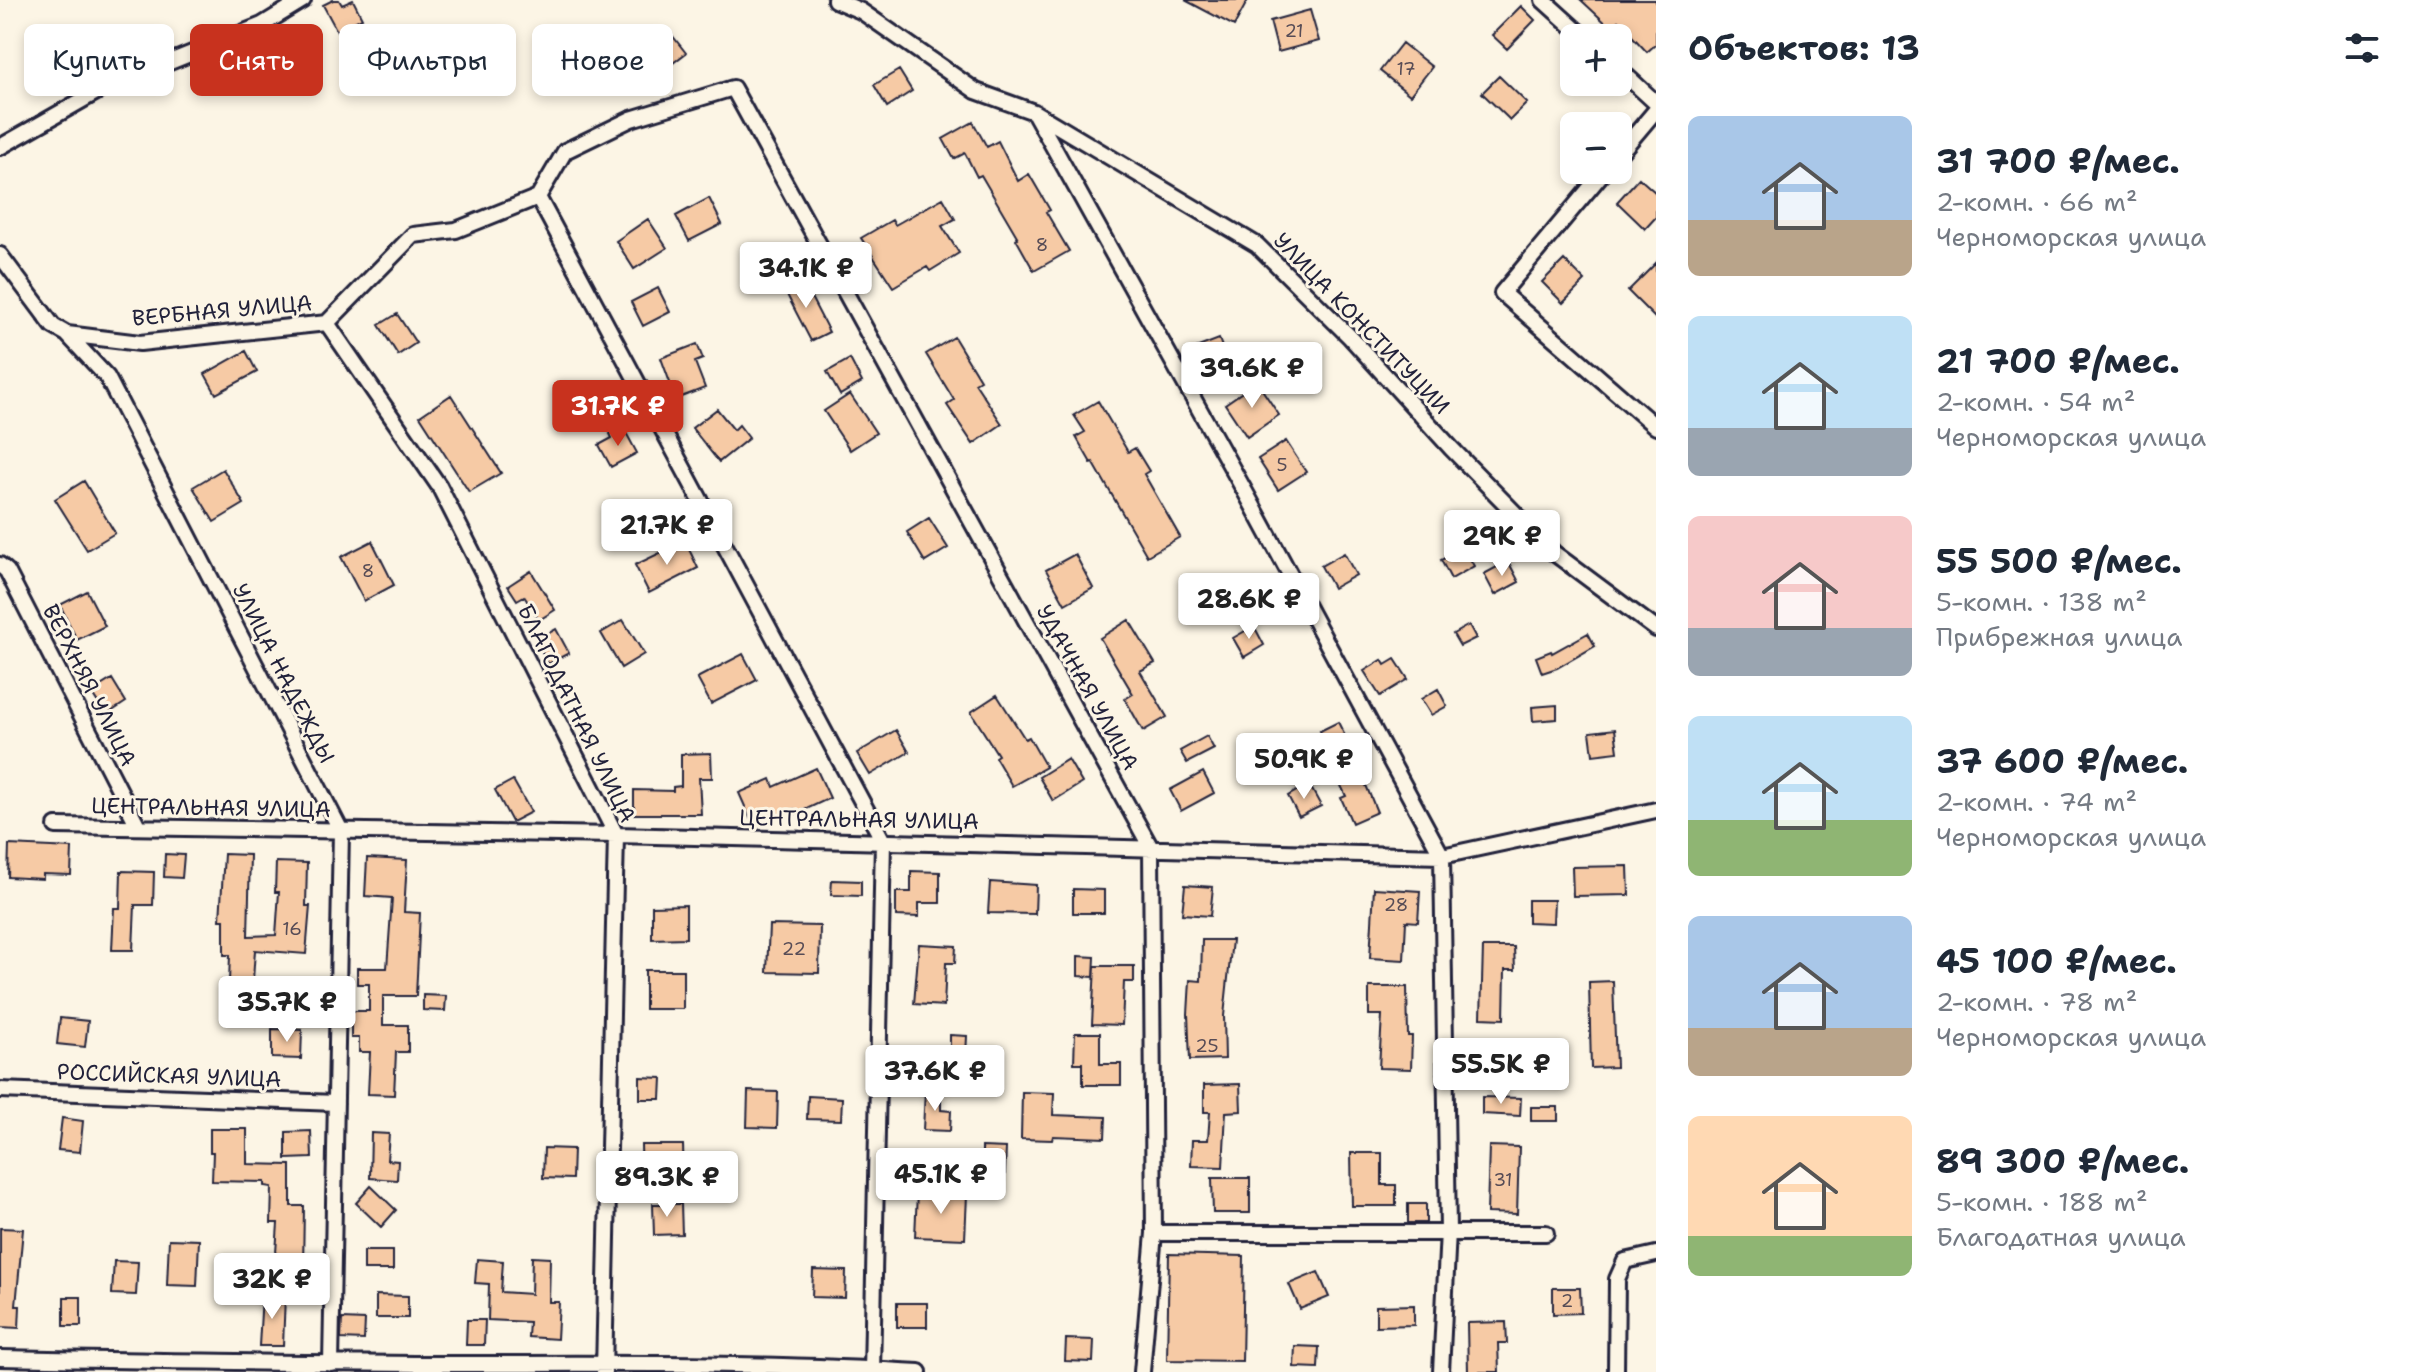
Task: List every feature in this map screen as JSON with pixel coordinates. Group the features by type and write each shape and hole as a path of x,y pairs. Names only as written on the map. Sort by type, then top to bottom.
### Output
{"street":[{"path":"0,147 100,90 262,25 303,0"},
{"name":"УЛИЦА КОНСТИТУЦИИ","path":"835,0 861,11 976,91 1034,112 1257,245 1350,337 1451,448 1554,553 1656,629"},
{"path":"1543,0 1570,24"},
{"path":"1632,81 1656,103"},
{"name":"УДАЧНАЯ УЛИЦА","path":"538,197 565,151 631,119 733,88 1151,848 1154,1233 1142,1372"},
{"path":"1632,138 1656,110"},
{"path":"1034,112 1248,497 1442,856 1448,1231 1441,1372"},
{"path":"1593,184 1502,293 1656,427"},
{"path":"538,197 883,841 872,1370"},
{"name":"ВЕРБНАЯ УЛИЦА","path":"67,334 140,343 327,323 413,235 456,230 538,197"},
{"name":"УЛИЦА НАДЕЖДЫ","path":"0,255 53,326 67,334 107,377 341,831 331,1364"},
{"name":"БЛАГОДАТНАЯ УЛИЦА","path":"327,323 439,486 616,835 604,1368"},
{"name":"ВЕРХНЯЯ УЛИЦА","path":"0,565 7,571 138,826"},
{"name":"ЦЕНТРАЛЬНАЯ УЛИЦА","path":"56,826 616,835 1442,856 1656,810"},
{"name":"РОССИЙСКАЯ УЛИЦА","path":"0,1090 336,1103"},
{"path":"1154,1233 1546,1233"},
{"path":"1616,1372 1617,1279 1625,1261 1654,1254"},
{"path":"0,1358 919,1372"}],"building":[{"path":"333,0 339,0 342,5 353,0 362,18 350,24 339,24 337,31 323,5"},
{"path":"1185,0 1248,0 1234,26"},
{"path":"1581,0 1656,0 1656,44 1647,52 1632,36 1632,24 1618,21 1607,24"},
{"path":"1521,6 1535,20 1507,49 1492,35"},
{"path":"1310,10 1319,41 1278,52 1270,21"},
{"path":"673,36 686,53 673,63"},
{"path":"1402,43 1432,67 1410,95 1380,71"},
{"path":"899,70 912,91 887,107 874,85"},
{"path":"1499,76 1527,103 1510,120 1482,93"},
{"path":"973,122 987,147 998,141 1018,181 1029,174 1050,210 1046,212 1069,251 1034,271 981,175 977,177 965,153 954,159 943,139"},
{"path":"1639,178 1656,193 1656,217 1645,229 1617,202"},
{"path":"709,198 722,224 689,241 676,216"},
{"path":"943,198 955,219 942,226 959,253 930,271 927,267 893,287 861,238 892,220 895,225"},
{"path":"648,219 667,248 634,269 616,241"},
{"path":"1564,260 1585,281 1563,303 1542,282"},
{"path":"1656,263 1656,319 1628,291"},
{"path":"801,278 829,332 811,341 783,287"},
{"path":"658,288 670,312 643,326 631,302"},
{"path":"397,314 416,343 398,355 379,325"},
{"path":"954,337 980,380 975,383 1002,424 973,444 947,405 954,400 926,354"},
{"path":"1219,339 1233,376 1208,386 1193,349"},
{"path":"697,344 703,359 695,362 705,388 676,399 661,358"},
{"path":"246,351 257,372 216,394 205,374"},
{"path":"850,359 862,382 840,395 827,372"},
{"path":"1257,382 1279,415 1247,437 1225,404"},
{"path":"850,394 876,433 850,450 824,411"},
{"path":"451,395 501,473 469,492 420,416"},
{"path":"1098,401 1128,452 1135,448 1149,471 1144,474 1180,537 1147,556 1076,437 1085,432 1074,415"},
{"path":"717,409 734,430 739,425 749,438 719,462 692,428"},
{"path":"623,427 637,453 611,467 599,445"},
{"path":"1286,441 1306,472 1278,490 1258,459"},
{"path":"223,469 244,504 214,522 193,487"},
{"path":"84,481 115,533 87,550 55,499"},
{"path":"1487,515 1496,534 1476,545 1466,525"},
{"path":"929,518 948,548 925,562 907,532"},
{"path":"372,541 394,585 364,601 341,557"},
{"path":"685,541 698,568 649,593 635,565"},
{"path":"1464,548 1474,566 1451,579 1441,560"},
{"path":"1344,553 1356,575 1333,588 1321,566"},
{"path":"1075,554 1093,588 1065,604 1046,570"},
{"path":"1508,561 1519,582 1495,595 1484,574"},
{"path":"531,571 555,610 539,620 524,596 517,600 508,586"},
{"path":"1263,590 1272,606 1242,624 1232,608"},
{"path":"87,591 105,626 77,640 60,605"},
{"path":"623,620 644,654 621,668 601,633"},
{"path":"1129,620 1155,663 1140,671 1167,717 1143,731 1125,699 1133,694 1100,638"},
{"path":"1469,625 1476,638 1460,646 1453,634"},
{"path":"1254,626 1264,645 1244,657 1233,638"},
{"path":"556,629 569,653 548,664 536,640"},
{"path":"1588,633 1595,646 1542,673 1536,657 1552,653"},
{"path":"743,654 757,680 711,704 697,678"},
{"path":"1395,659 1408,679 1380,696 1364,671 1382,660 1385,665"},
{"path":"112,679 126,702 106,715 91,692"},
{"path":"1438,689 1447,706 1431,715 1421,699"},
{"path":"997,695 1025,739 1029,737 1046,767 1012,786 995,757 998,755 971,712"},
{"path":"1557,705 1557,719 1533,721 1532,707"},
{"path":"1338,722 1377,812 1352,823 1341,798 1346,796 1331,765 1337,762 1320,731"},
{"path":"1615,729 1618,752 1593,755 1590,732"},
{"path":"896,730 909,752 870,775 857,753"},
{"path":"1207,736 1214,749 1187,763 1180,751"},
{"path":"711,753 712,778 699,778 701,814 634,814 634,790 673,791 673,787 681,786 681,754"},
{"path":"1068,759 1082,783 1053,801 1039,777"},
{"path":"816,768 830,798 796,814 794,809 754,827 739,793 771,779 774,787"},
{"path":"1203,772 1214,793 1181,811 1170,790"},
{"path":"513,780 531,812 512,822 495,790"},
{"path":"1309,784 1321,806 1299,817 1288,796"},
{"path":"9,845 72,848 71,875 43,874 43,879 8,877"},
{"path":"165,854 184,855 182,878 164,877"},
{"path":"224,854 250,855 248,936 276,935 279,892 275,892 276,862 307,863 306,906 310,906 306,954 255,950 251,1010 228,1009 230,955 224,955 224,920 220,920"},
{"path":"367,858 407,860 404,912 420,913 416,996 383,996 383,1025 408,1025 408,1052 396,1052 394,1095 368,1094 370,1052 359,1052 359,1038 351,1038 351,1011 369,1011 369,984 357,984 357,968 387,968 392,898 365,896"},
{"path":"1628,866 1629,895 1573,896 1572,867"},
{"path":"121,871 154,872 153,905 135,905 133,950 112,950 114,908 120,908"},
{"path":"911,871 940,872 940,903 919,903 919,917 896,916 896,892 911,892"},
{"path":"832,880 861,881 861,896 831,895"},
{"path":"990,882 1036,885 1035,914 988,913"},
{"path":"1185,885 1213,887 1210,916 1182,914"},
{"path":"1374,888 1420,891 1418,922 1406,921 1404,960 1370,958"},
{"path":"1073,889 1104,890 1104,913 1073,913"},
{"path":"1528,900 1554,900 1553,923 1528,922"},
{"path":"686,905 686,938 652,939 652,906"},
{"path":"769,925 820,926 819,973 767,972"},
{"path":"1202,940 1232,940 1224,1016 1225,1059 1190,1060 1190,980 1201,981"},
{"path":"919,944 956,946 955,963 946,963 944,1006 914,1004"},
{"path":"1483,947 1514,947 1515,970 1505,970 1504,1019 1481,1018"},
{"path":"1078,956 1095,957 1094,977 1078,976"},
{"path":"1095,966 1134,966 1134,982 1124,982 1122,1025 1092,1024"},
{"path":"645,970 683,970 683,1009 645,1009"},
{"path":"1613,981 1616,1067 1591,1068 1589,982"},
{"path":"1369,987 1407,987 1408,1036 1412,1036 1411,1069 1379,1068 1382,1015 1369,1015"},
{"path":"423,995 446,996 445,1011 423,1010"},
{"path":"60,1018 88,1021 85,1047 57,1044"},
{"path":"272,1029 302,1030 301,1059 272,1058"},
{"path":"1075,1033 1100,1033 1100,1064 1121,1064 1121,1085 1083,1085 1083,1063 1074,1063"},
{"path":"950,1035 967,1036 966,1056 950,1055"},
{"path":"640,1077 662,1078 661,1099 640,1099"},
{"path":"1240,1084 1241,1111 1226,1112 1223,1167 1191,1166 1192,1140 1208,1140 1210,1112 1204,1112 1204,1085"},
{"path":"925,1090 941,1090 941,1110 951,1111 950,1131 923,1130"},
{"path":"748,1091 778,1092 777,1128 747,1127"},
{"path":"1022,1092 1054,1093 1053,1115 1106,1117 1105,1138 1053,1136 1052,1140 1021,1139"},
{"path":"808,1096 842,1098 841,1120 807,1119"},
{"path":"1482,1097 1521,1098 1520,1116 1482,1114"},
{"path":"1531,1107 1558,1107 1558,1121 1531,1121"},
{"path":"62,1118 83,1121 80,1152 58,1150"},
{"path":"210,1129 247,1129 247,1164 291,1165 291,1206 304,1206 303,1270 275,1268 278,1223 271,1223 272,1187 265,1186 265,1182 212,1181"},
{"path":"311,1131 312,1158 286,1159 286,1132"},
{"path":"371,1133 389,1134 387,1160 398,1161 397,1180 370,1178"},
{"path":"641,1145 683,1145 684,1177 642,1177"},
{"path":"1489,1146 1519,1147 1517,1214 1487,1213"},
{"path":"982,1147 1006,1148 1004,1194 974,1193 975,1158 982,1158"},
{"path":"544,1148 573,1149 572,1179 543,1178"},
{"path":"1351,1153 1382,1153 1382,1185 1396,1185 1396,1206 1352,1206"},
{"path":"1212,1178 1250,1178 1250,1213 1213,1213"},
{"path":"371,1186 396,1210 381,1227 356,1203"},
{"path":"917,1192 967,1195 965,1239 915,1237"},
{"path":"653,1204 681,1204 682,1234 654,1235"},
{"path":"1408,1204 1426,1204 1426,1223 1408,1223"},
{"path":"0,1228 23,1229 16,1306 20,1306 19,1328 0,1327"},
{"path":"169,1239 199,1240 197,1286 167,1285"},
{"path":"364,1251 393,1251 393,1270 364,1270"},
{"path":"1169,1254 1244,1256 1242,1361 1167,1360"},
{"path":"532,1257 550,1258 549,1302 559,1302 557,1339 528,1337 529,1322 488,1320 489,1284 475,1283 477,1259 503,1261 501,1292 531,1294"},
{"path":"114,1261 138,1262 136,1295 112,1294"},
{"path":"813,1270 846,1271 845,1298 812,1297"},
{"path":"1318,1272 1329,1297 1300,1309 1289,1284"},
{"path":"1553,1288 1580,1288 1581,1313 1553,1314"},
{"path":"262,1295 285,1295 283,1346 259,1346"},
{"path":"376,1295 408,1296 408,1318 376,1318"},
{"path":"64,1297 81,1297 81,1326 64,1326"},
{"path":"897,1303 927,1303 927,1327 897,1327"},
{"path":"1414,1305 1414,1325 1376,1326 1376,1306"},
{"path":"342,1319 365,1320 364,1340 341,1339"},
{"path":"467,1320 485,1320 484,1345 466,1345"},
{"path":"1506,1322 1507,1343 1498,1343 1499,1372 1468,1372 1467,1323"},
{"path":"1066,1339 1094,1340 1093,1362 1065,1361"},
{"path":"1295,1346 1319,1347 1318,1368 1294,1367"}]}
